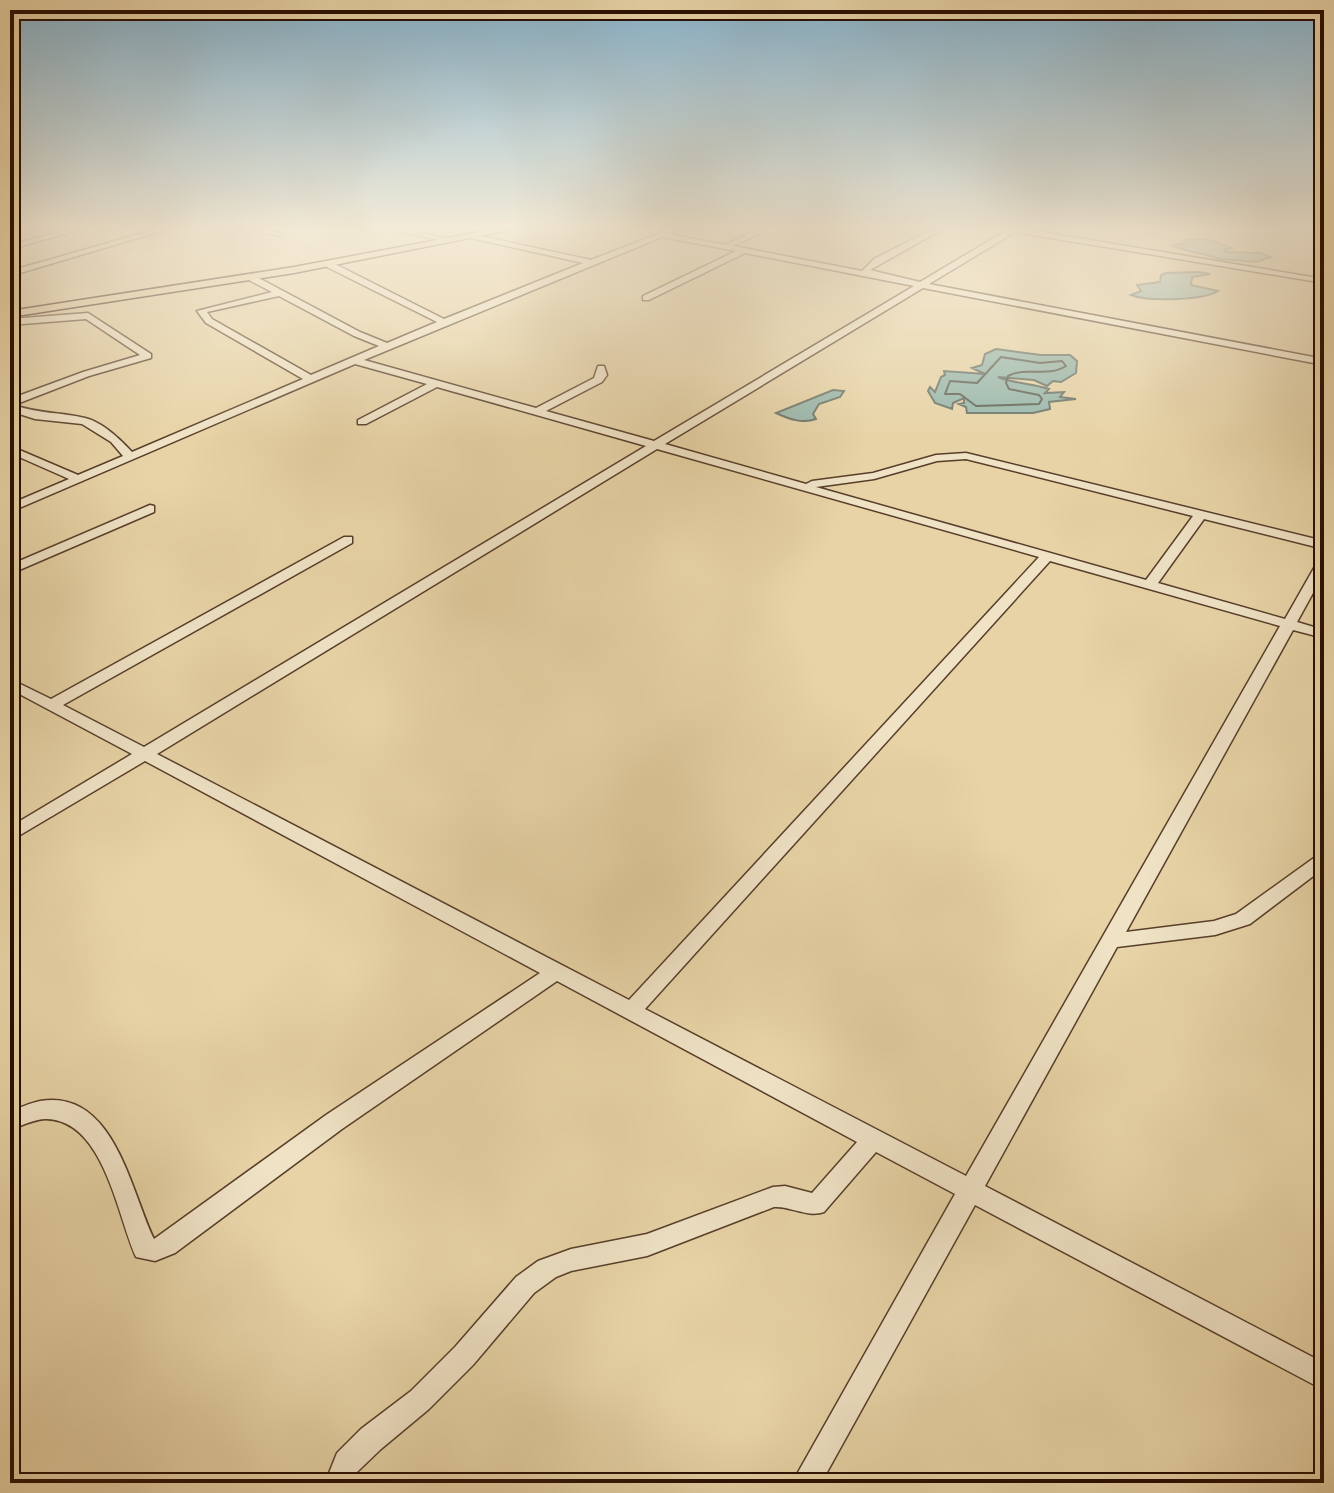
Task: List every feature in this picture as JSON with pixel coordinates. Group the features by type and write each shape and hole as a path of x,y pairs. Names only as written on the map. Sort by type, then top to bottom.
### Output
{"main road":[{"path":"10,312 85,300"},
{"path":"10,312 95,300"}],"street":[{"path":"250,300 201,311 209,321 312,380"},
{"path":"292,300 389,347"},
{"path":"399,300 444,322"},
{"path":"10,508 500,300"},
{"path":"10,835 894,300"},
{"path":"1006,300 1324,362"},
{"path":"10,322 88,316 148,355 12,409"},
{"path":"357,361 1324,634"},
{"path":"539,411 598,380 602,375 601,368"},
{"path":"362,422 436,383"},
{"path":"12,409 35,416 85,421 115,440 130,457"},
{"path":"10,449 79,479"},
{"path":"800,485 844,481 936,458 966,456 1324,545"},
{"path":"10,570 150,509"},
{"path":"1150,584 1202,513"},
{"path":"51,705 348,540"},
{"path":"631,1011 1047,556"},
{"path":"806,1483 1324,561"},
{"path":"10,683 1324,1377"},
{"path":"1111,941 1215,928 1243,919 1324,859"},
{"path":"10,1121 24,1113 63,1111 101,1137 145,1249 155,1250 334,1122 556,972"},
{"path":"339,1483 347,1463 371,1439 420,1400 464,1356 525,1285 547,1269 571,1260 647,1245 773,1197 785,1196 816,1205 874,1139"}],"water":[{"path":"996,349 1070,355 1077,361 1076,373 1061,382 1053,381 1047,386 1034,380 998,377 1049,389 1045,393 1064,392 1060,397 1076,399 1049,402 1050,409 1033,413 967,413 966,407 959,404 964,403 964,398 953,403 952,409 935,403 928,391 930,387 935,392 941,377 945,375 944,371 985,374 972,368 982,365 985,354"},
{"path":"833,390 844,391 840,397 819,404 813,414 816,419 801,421 776,413"}]}
